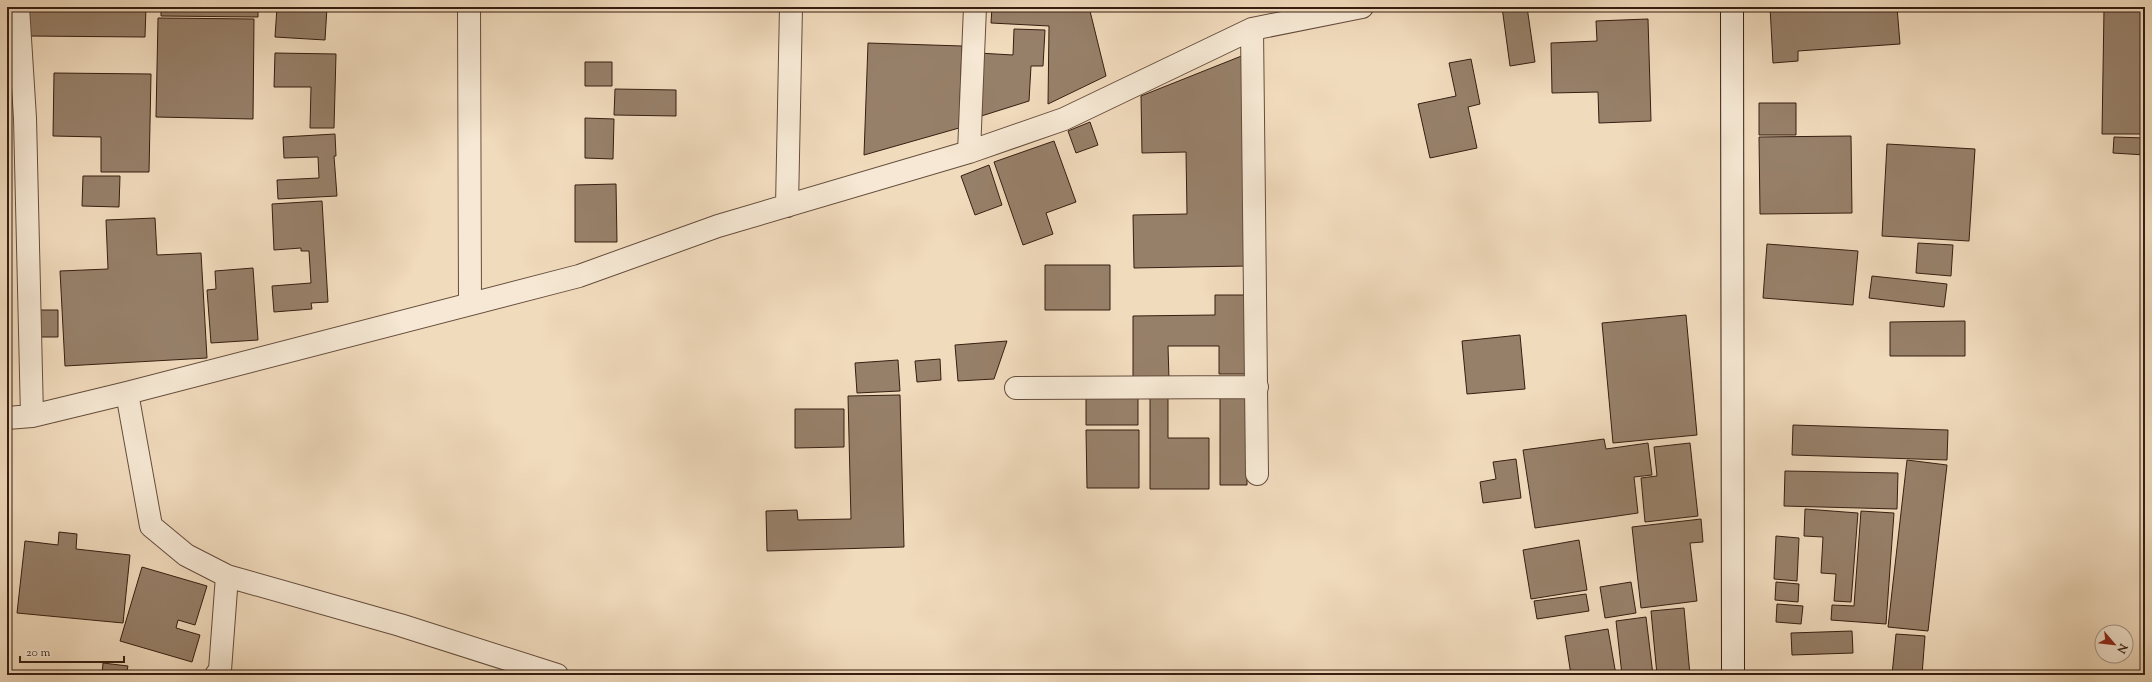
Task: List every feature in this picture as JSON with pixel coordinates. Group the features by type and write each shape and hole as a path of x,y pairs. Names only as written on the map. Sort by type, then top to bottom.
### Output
{"street":[{"path":"18,7 25,118 32,416"},
{"path":"469,7 470,304"},
{"path":"787,206 791,7"},
{"path":"969,152 975,7"},
{"path":"7,418 32,416 127,393 579,276 718,226 969,152 1064,119 1252,29 1362,7"},
{"path":"1732,7 1733,675"},
{"path":"1252,29 1257,474"},
{"path":"1016,388 1257,387"},
{"path":"127,393 151,526 186,555 227,576 400,625 557,675"},
{"path":"216,675 220,670 227,576"}],"building":[{"path":"29,7 146,7 145,37 28,36"},
{"path":"161,7 258,7 258,17 161,16"},
{"path":"277,7 327,7 325,40 275,37"},
{"path":"992,7 1089,7 1106,76 1048,104 1049,26 991,23"},
{"path":"1502,7 1527,7 1535,62 1510,66"},
{"path":"1770,7 1897,7 1900,44 1798,51 1798,61 1773,63"},
{"path":"2104,9 2145,10 2145,134 2102,134"},
{"path":"158,18 254,19 253,119 156,117"},
{"path":"1648,19 1651,121 1599,123 1598,92 1552,93 1551,43 1597,41 1596,21"},
{"path":"1014,29 1045,30 1043,66 1031,66 1029,101 975,118 978,53 1013,55"},
{"path":"868,43 962,46 959,128 864,155"},
{"path":"275,53 336,54 334,128 310,128 311,87 274,87"},
{"path":"1244,55 1247,266 1134,268 1133,215 1187,214 1186,152 1142,153 1141,96"},
{"path":"1471,59 1480,104 1468,107 1477,148 1430,158 1418,104 1456,96 1449,63"},
{"path":"585,62 612,62 612,86 585,86"},
{"path":"54,73 151,74 149,172 101,172 101,137 53,136"},
{"path":"615,89 676,90 676,116 614,115"},
{"path":"1759,103 1796,103 1796,135 1759,135"},
{"path":"585,118 614,119 613,159 585,158"},
{"path":"1090,122 1098,145 1076,153 1068,131"},
{"path":"335,134 336,156 334,156 337,196 278,199 277,180 319,178 318,157 284,158 283,137"},
{"path":"1851,136 1852,213 1760,214 1759,137"},
{"path":"2114,137 2145,138 2145,155 2113,153"},
{"path":"1054,141 1076,202 1046,213 1053,234 1023,245 994,162"},
{"path":"1887,144 1975,149 1969,241 1882,236"},
{"path":"989,165 1002,205 975,215 961,176"},
{"path":"83,176 120,176 119,207 82,206"},
{"path":"616,184 617,242 575,242 575,185"},
{"path":"322,201 328,302 311,303 312,309 274,312 272,286 311,283 309,251 301,251 301,248 274,250 272,204"},
{"path":"155,218 157,255 201,253 207,358 65,366 60,271 108,269 106,220"},
{"path":"1918,243 1953,245 1951,276 1916,273"},
{"path":"1767,244 1858,251 1853,305 1763,298"},
{"path":"1045,265 1110,265 1110,310 1045,310"},
{"path":"253,268 258,340 211,343 207,290 216,289 215,271"},
{"path":"1872,276 1947,284 1944,307 1869,298"},
{"path":"1215,295 1247,295 1248,374 1219,374 1219,346 1168,346 1169,380 1133,380 1133,316 1215,315"},
{"path":"36,310 58,310 58,337 36,337"},
{"path":"1686,315 1697,435 1613,443 1602,323"},
{"path":"1965,321 1965,356 1890,356 1890,322"},
{"path":"1520,335 1525,389 1467,394 1462,341"},
{"path":"1007,341 994,379 958,381 955,345"},
{"path":"940,359 941,380 917,382 915,361"},
{"path":"898,360 900,391 857,393 855,363"},
{"path":"1247,392 1247,485 1220,485 1220,393"},
{"path":"900,395 904,547 767,551 766,511 797,510 798,520 851,519 848,396"},
{"path":"1138,396 1138,425 1086,425 1086,397"},
{"path":"1168,396 1168,438 1209,438 1209,489 1150,489 1150,397"},
{"path":"795,409 844,409 844,447 795,448"},
{"path":"1793,425 1948,430 1947,460 1792,455"},
{"path":"1086,430 1139,430 1139,488 1087,488"},
{"path":"1604,439 1606,449 1648,443 1652,475 1634,477 1638,513 1535,528 1523,450"},
{"path":"1690,443 1698,516 1645,522 1641,478 1657,476 1654,447"},
{"path":"1516,459 1521,498 1483,503 1480,482 1496,479 1493,462"},
{"path":"1907,460 1947,465 1928,631 1888,627"},
{"path":"1785,471 1898,473 1897,509 1784,506"},
{"path":"1805,509 1858,513 1851,602 1834,601 1836,574 1821,573 1823,537 1804,536"},
{"path":"1861,511 1894,513 1886,624 1831,620 1832,605 1854,606"},
{"path":"1701,519 1703,542 1690,543 1697,601 1641,608 1632,527"},
{"path":"59,532 77,534 76,549 130,555 123,623 17,613 25,541 58,545"},
{"path":"1776,536 1799,538 1797,581 1774,579"},
{"path":"1579,540 1587,590 1531,599 1523,550"},
{"path":"142,567 207,586 195,625 178,620 176,628 200,635 192,662 120,641"},
{"path":"1631,582 1636,613 1605,618 1600,587"},
{"path":"1776,582 1799,584 1798,602 1775,600"},
{"path":"1586,594 1589,611 1537,619 1534,601"},
{"path":"1777,604 1803,606 1801,624 1776,622"},
{"path":"1684,608 1690,675 1657,675 1651,611"},
{"path":"1646,617 1653,675 1622,675 1616,621"},
{"path":"1608,629 1616,675 1571,675 1565,636"},
{"path":"1852,631 1853,653 1792,655 1791,633"},
{"path":"1896,634 1925,636 1922,675 1892,675"},
{"path":"103,663 128,666 126,675 102,675"}]}
